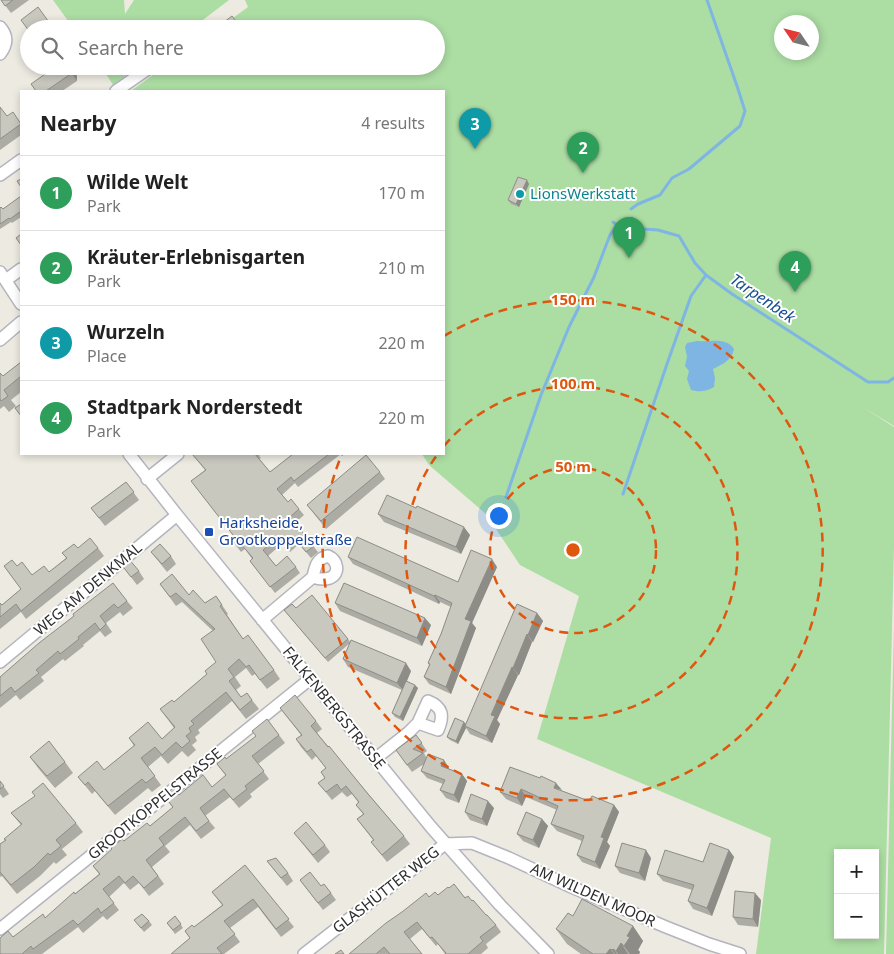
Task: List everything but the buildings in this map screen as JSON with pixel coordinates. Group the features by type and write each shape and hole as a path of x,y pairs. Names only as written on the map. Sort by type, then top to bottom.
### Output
{"street":[{"path":"0,27 6,42 0,54"},
{"path":"117,90 139,75"},
{"path":"0,175 20,161"},
{"path":"20,270 3,276 20,302"},
{"path":"0,340 20,323"},
{"name":"FALKENBERGSTRASSE","path":"130,455 445,844 505,911 548,954"},
{"path":"147,478 177,455"},
{"name":"WEG AM DENKMAL","path":"0,662 177,515"},
{"path":"262,620 313,577"},
{"name":"GROOTKOPPELSTRASSE","path":"0,930 310,679"},
{"path":"375,758 409,732 418,722"},
{"name":"GLASHÜTTER WEG","path":"304,954 445,844"},
{"name":"AM WILDEN MOOR","path":"445,844 472,844 509,858 666,927 740,954"}],"green space":[{"path":"53,0 124,0 125,14 134,0 229,0 203,20 67,20"},
{"path":"245,0 894,0 894,426 861,406 894,427 894,547 884,954 756,954 771,838 537,739 579,596 520,565 486,514 429,465 423,455 445,455 445,90 132,90 153,75 445,75 445,20 230,20 248,7"},
{"path":"107,75 127,75 113,85"},
{"path":"894,626 894,954 886,954"}],"water":[{"path":"722,341 731,345 734,349 729,359 713,369 714,387 702,391 691,390 687,379 689,371 685,366 687,357 685,347 687,343"}],"waterway":[{"name":"Tarpenbek","path":"631,209 660,195 672,178 689,169 740,126 745,111 707,0"},
{"name":"Tarpenbek","path":"632,218 643,229 658,230 679,236 695,263 706,275 732,294 868,382 888,382 894,378"},
{"path":"617,225 631,222 633,219"},
{"path":"506,497 541,395 569,327 594,277 610,235 617,225 613,222"},
{"path":"623,494 691,296 706,275"}],"place":[{"name":"Wurzeln","path":"475,149"},
{"name":"Kräuter-Erlebnisgarten","path":"583,173"},
{"name":"LionsWerkstatt","path":"520,194"},
{"name":"Wilde Welt","path":"629,258"},
{"name":"Stadtpark Norderstedt","path":"795,292"},
{"name":"Harksheide, Grootkoppelstraße","path":"209,532"}]}
